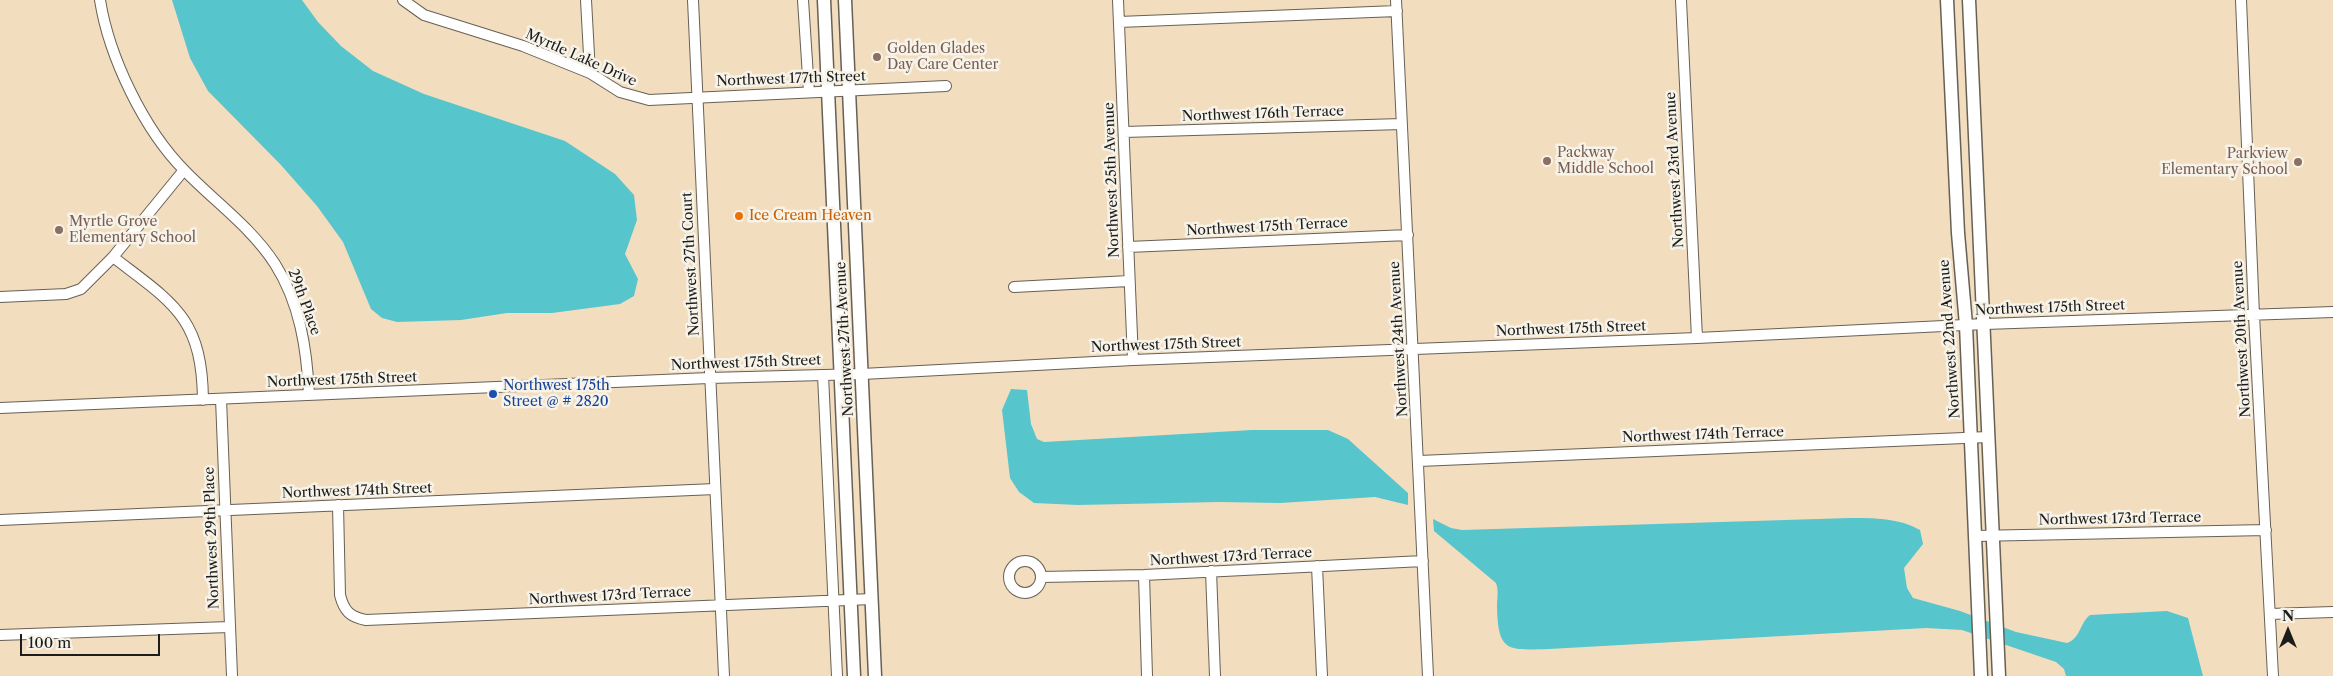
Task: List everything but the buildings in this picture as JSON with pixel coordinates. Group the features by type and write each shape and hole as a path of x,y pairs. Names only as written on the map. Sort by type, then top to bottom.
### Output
{"main road":[{"name":"Northwest 27th Avenue","path":"824,0 854,676"},
{"name":"Northwest 27th Avenue","path":"845,0 875,676"},
{"name":"Northwest 22nd Avenue","path":"1947,0 1958,233 1966,325 1981,676"},
{"path":"1970,0 1999,676"}],"street":[{"name":"29th Place","path":"100,0 104,28 128,86 151,127 184,170 251,232 276,265 302,328 308,358 309,395"},
{"name":"Myrtle Lake Drive","path":"403,0 424,15 523,46 590,73 620,92 634,97 648,100 697,97"},
{"path":"586,0 590,73"},
{"name":"Northwest 27th Court","path":"693,0 724,676"},
{"path":"803,0 809,92"},
{"name":"Northwest 25th Avenue","path":"1118,0 1133,360"},
{"name":"Northwest 24th Avenue","path":"1396,0 1428,676"},
{"name":"Northwest 23rd Avenue","path":"1681,0 1697,338"},
{"name":"Northwest 20th Avenue","path":"2241,0 2254,315 2273,676"},
{"path":"1119,22 1397,11"},
{"name":"Northwest 177th Street","path":"697,97 946,86"},
{"name":"Northwest 176th Terrace","path":"1124,132 1402,124"},
{"path":"0,297 66,294 81,289 112,257 184,170"},
{"name":"Northwest 175th Terrace","path":"1128,247 1408,235"},
{"path":"112,257 157,291 187,322 198,350 203,400"},
{"path":"1014,286 1130,281"},
{"name":"Northwest 175th Street","path":"0,408 709,378 862,374 1133,360 1697,338 1985,324 2333,312"},
{"path":"823,375 836,676"},
{"name":"Northwest 29th Place","path":"222,399 232,676"},
{"name":"Northwest 174th Terrace","path":"1419,461 1988,437"},
{"name":"Northwest 174th Street","path":"0,520 715,489"},
{"name":"Northwest 173rd Terrace","path":"338,506 340,595 343,606 350,616 366,620 872,599"},
{"name":"Northwest 173rd Terrace","path":"1975,536 2266,530"},
{"name":"Northwest 173rd Terrace","path":"1041,577 1144,575 1423,561"},
{"path":"1317,566 1322,676"},
{"path":"1210,571 1215,676"},
{"path":"1144,575 1147,676"},
{"path":"2270,614 2333,612"},
{"path":"0,635 229,627"}],"water":[{"path":"172,0 302,0 318,22 341,46 373,71 424,94 565,141 615,174 634,195 637,220 625,254 638,279 634,296 620,304 552,313 507,313 461,320 397,322 382,318 371,309 343,242 317,206 281,165 208,91 190,58"},
{"path":"1011,389 1027,390 1031,424 1037,439 1044,442 1252,430 1328,430 1348,439 1408,493 1408,505 1375,497 1280,503 1219,502 1078,505 1034,503 1019,492 1010,478 1002,410"},
{"path":"1850,518 1895,521 1920,530 1923,544 1904,568 1907,588 1913,598 1960,611 2016,632 2067,643 2075,638 2090,615 2167,611 2188,618 2203,676 2066,676 2064,669 2056,662 1962,630 1926,628 1549,649 1515,648 1508,646 1503,641 1500,633 1496,583 1434,531 1433,519 1451,528 1462,530"}],"place":[{"name":"Golden Glades Day Care Center","path":"877,57"},
{"name":"Packway Middle School","path":"1547,161"},
{"name":"Parkview Elementary School","path":"2298,162"},
{"name":"Ice Cream Heaven","path":"739,216"},
{"name":"Myrtle Grove Elementary School","path":"59,230"},
{"name":"Northwest 175th Street @ # 2820","path":"493,394"}]}
